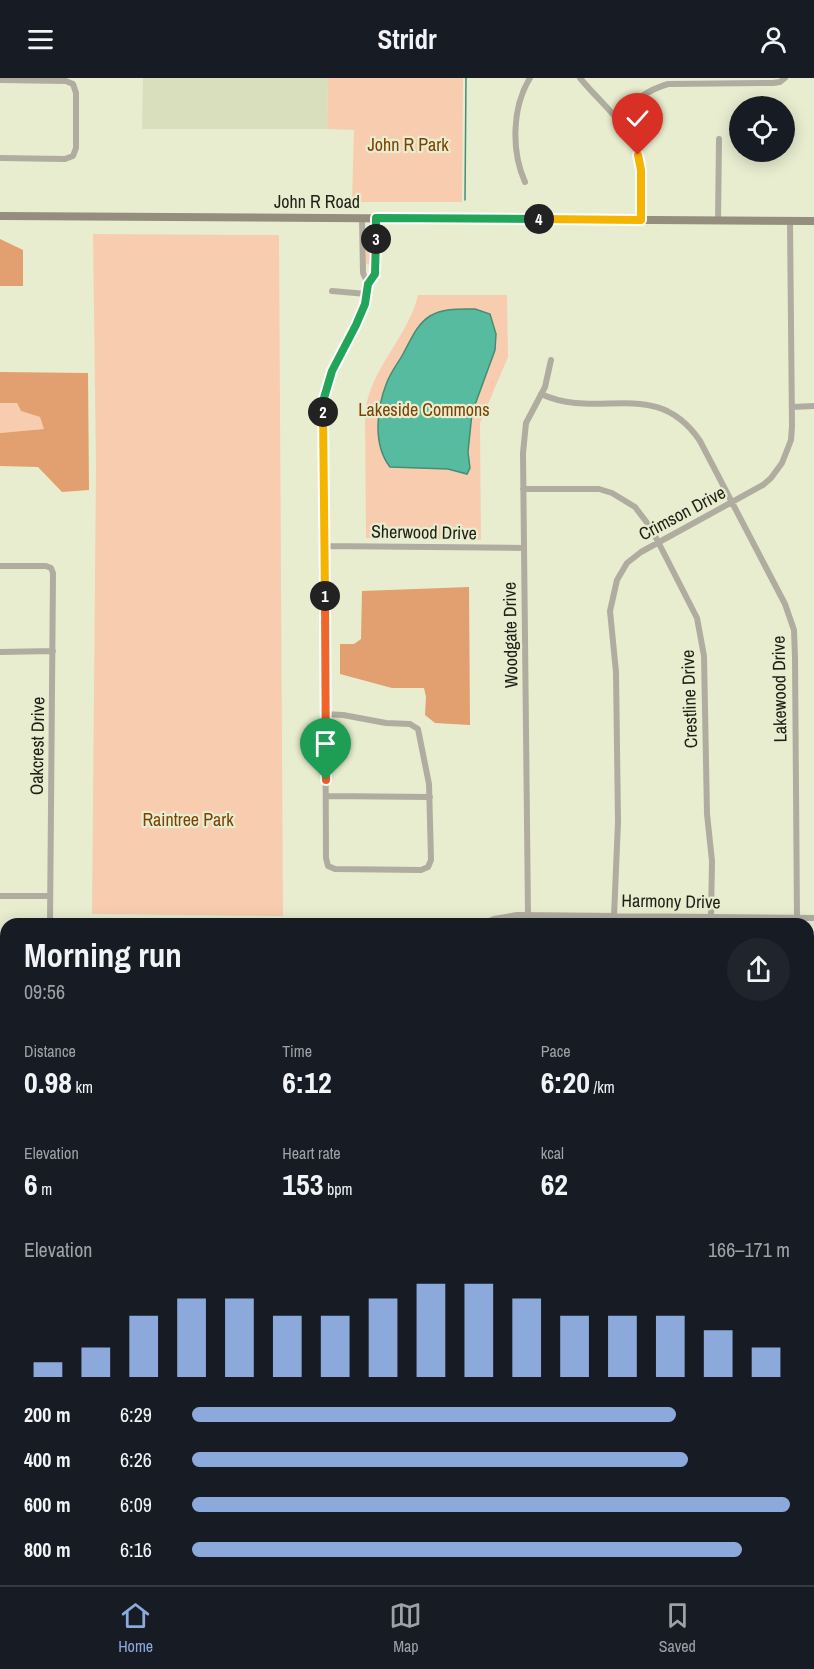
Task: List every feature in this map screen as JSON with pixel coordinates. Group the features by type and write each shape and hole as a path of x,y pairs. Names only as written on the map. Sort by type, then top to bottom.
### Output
{"main road":[{"name":"John R Road","path":"0,216 814,221"}],"street":[{"path":"525,182 517,160 517,118 521,96 531,78"},
{"path":"580,78 630,136 641,170 641,220"},
{"path":"616,118 636,99 655,88 668,84 773,84 784,79"},
{"path":"0,80 70,82 76,93 75,152 69,158 0,158"},
{"path":"718,139 718,221"},
{"path":"362,218 363,273 368,284"},
{"path":"326,714 386,723 410,724 418,729 430,797 431,860 428,867 421,870 335,869 328,866 326,858 324,398 332,371 356,325 367,294 368,284 375,274 376,218"},
{"name":"Crimson Drive","path":"614,916 618,822 616,672 610,611 616,580 627,563 658,541 762,486 782,463 791,440 790,221"},
{"path":"332,291 367,294"},
{"name":"Woodgate Drive","path":"528,915 524,430 541,394 551,360"},
{"name":"Lakewood Drive","path":"541,394 570,403 651,405 670,412 694,432 788,611 794,630 797,918"},
{"path":"792,407 814,406"},
{"name":"Crestline Drive","path":"523,489 584,488 612,493 635,507 643,515 658,541 697,618 704,648 707,814 712,861 711,917"},
{"name":"Sherwood Drive","path":"325,546 524,548"},
{"name":"Oakcrest Drive","path":"0,566 46,566 52,569 50,918"},
{"path":"0,651 53,651"},
{"path":"326,796 430,797"},
{"path":"0,896 50,896"},
{"name":"Harmony Drive","path":"498,918 528,915 814,918"}],"shaded area":[{"path":"143,78 328,78 327,129 142,129"},
{"path":"0,239 23,250 23,286 0,286"},
{"path":"0,372 88,373 89,490 62,492 38,467 0,466 0,433 44,429 40,417 21,411 17,403 0,403"},
{"path":"469,587 470,725 435,723 425,715 424,688 392,688 340,674 340,644 354,644 361,639 362,591"}],"green space":[{"name":"John R Park","path":"328,78 463,78 462,202 352,202 354,130 327,129"},
{"path":"369,228 372,232 372,262 369,265 366,263 366,232"},
{"name":"Raintree Park","path":"93,234 279,235 283,916 92,914 96,466"},
{"name":"Lakeside Commons","path":"418,295 507,295 508,357 480,423 481,540 366,538 365,414 368,398 381,368 413,311"},
{"path":"0,403 17,403 21,411 40,417 45,429 0,433"}],"water":[{"path":"475,309 490,314 496,334 495,350 472,413 468,452 470,468 467,474 448,469 390,467 381,448 378,425 381,403 390,375 414,333 430,316 446,310"}],"waterway":[{"path":"465,200 466,78"}],"route":[{"path":"326,780 324,398 334,364 356,325 365,304 368,284 375,274 376,218 641,220 641,170 638,155"}]}
